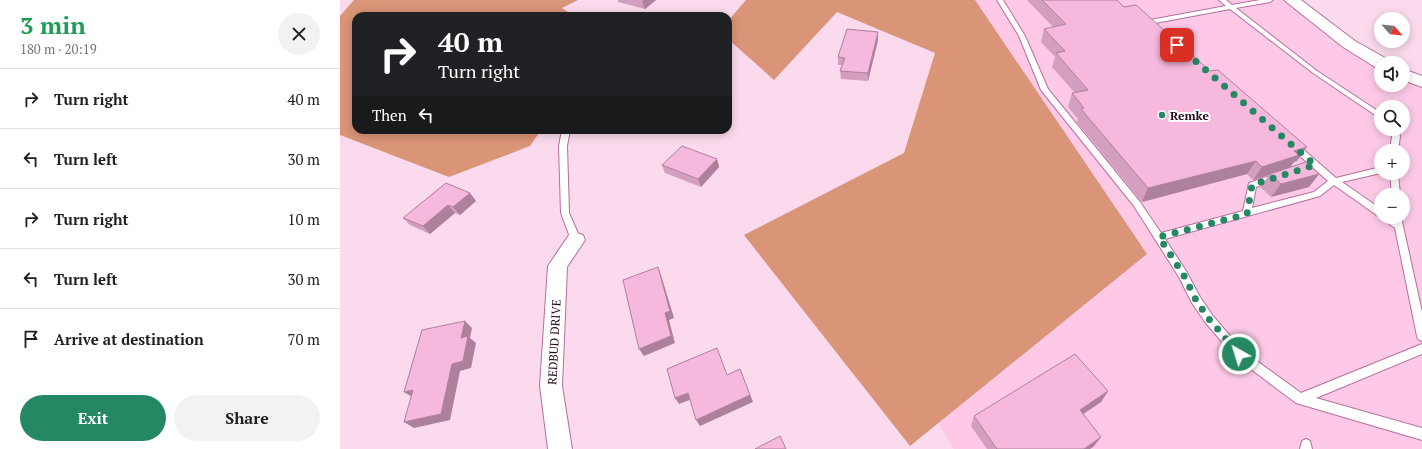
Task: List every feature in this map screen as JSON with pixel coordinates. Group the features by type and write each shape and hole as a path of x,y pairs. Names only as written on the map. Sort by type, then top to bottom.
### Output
{"street":[{"path":"1291,0 1349,44 1374,59"},
{"path":"1410,77 1422,82"},
{"name":"REDBUD DRIVE","path":"560,449 551,386 558,266 576,240"}],"lane":[{"path":"1000,0 1022,36 1045,90 1137,204 1183,274 1200,306 1239,354 1300,399 1422,434"},
{"path":"1222,0 1315,72 1374,112"},
{"path":"1150,23 1270,0"},
{"path":"565,134 562,146 565,213 576,240"},
{"path":"1289,143 1312,166 1374,209"},
{"path":"1159,237 1317,194 1334,181 1374,172"},
{"path":"1247,214 1252,185 1287,174"},
{"path":"1399,224 1422,336"},
{"path":"1300,399 1422,349"}],"shaded area":[{"path":"354,0 578,0 562,8 568,12 352,12 352,134 538,134 530,146 449,177 340,135 340,16"},
{"path":"746,0 975,0 1147,254 910,446 744,235 904,153 935,53 837,12 774,80 732,43 732,16"},
{"path":"975,0 1291,0 1374,58 1374,92 1410,92 1410,77 1422,82 1422,449 954,449 938,423 1147,254"}],"building":[{"path":"1042,0 1117,0 1124,7 1136,5 1210,71 1218,70 1307,147 1294,151 1299,155 1262,167 1256,161 1148,188 1081,109 1084,108 1072,93 1088,90 1056,53 1065,51 1044,29 1066,24"},
{"path":"847,29 878,32 868,73 840,71 845,58 838,57"},
{"path":"682,146 717,159 698,179 662,165"},
{"path":"1306,162 1319,174 1281,184 1270,174"},
{"path":"446,183 470,193 453,207 448,205 423,226 403,218"},
{"path":"658,267 670,311 665,313 671,336 639,349 623,280"},
{"path":"465,321 461,338 468,336 463,361 452,364 441,414 404,422 413,390 404,392 422,330"},
{"path":"717,348 727,375 740,369 750,395 696,420 688,393 675,398 667,369"},
{"path":"1075,354 1108,391 1080,410 1101,437 1084,449 997,449 974,416"},
{"path":"780,436 786,449 755,449"}],"place":[{"name":"Remke","path":"1162,115"}],"route":[{"path":"1177,45 1315,165 1252,185 1247,214 1159,237 1183,274 1196,300 1209,319 1239,354"}]}
